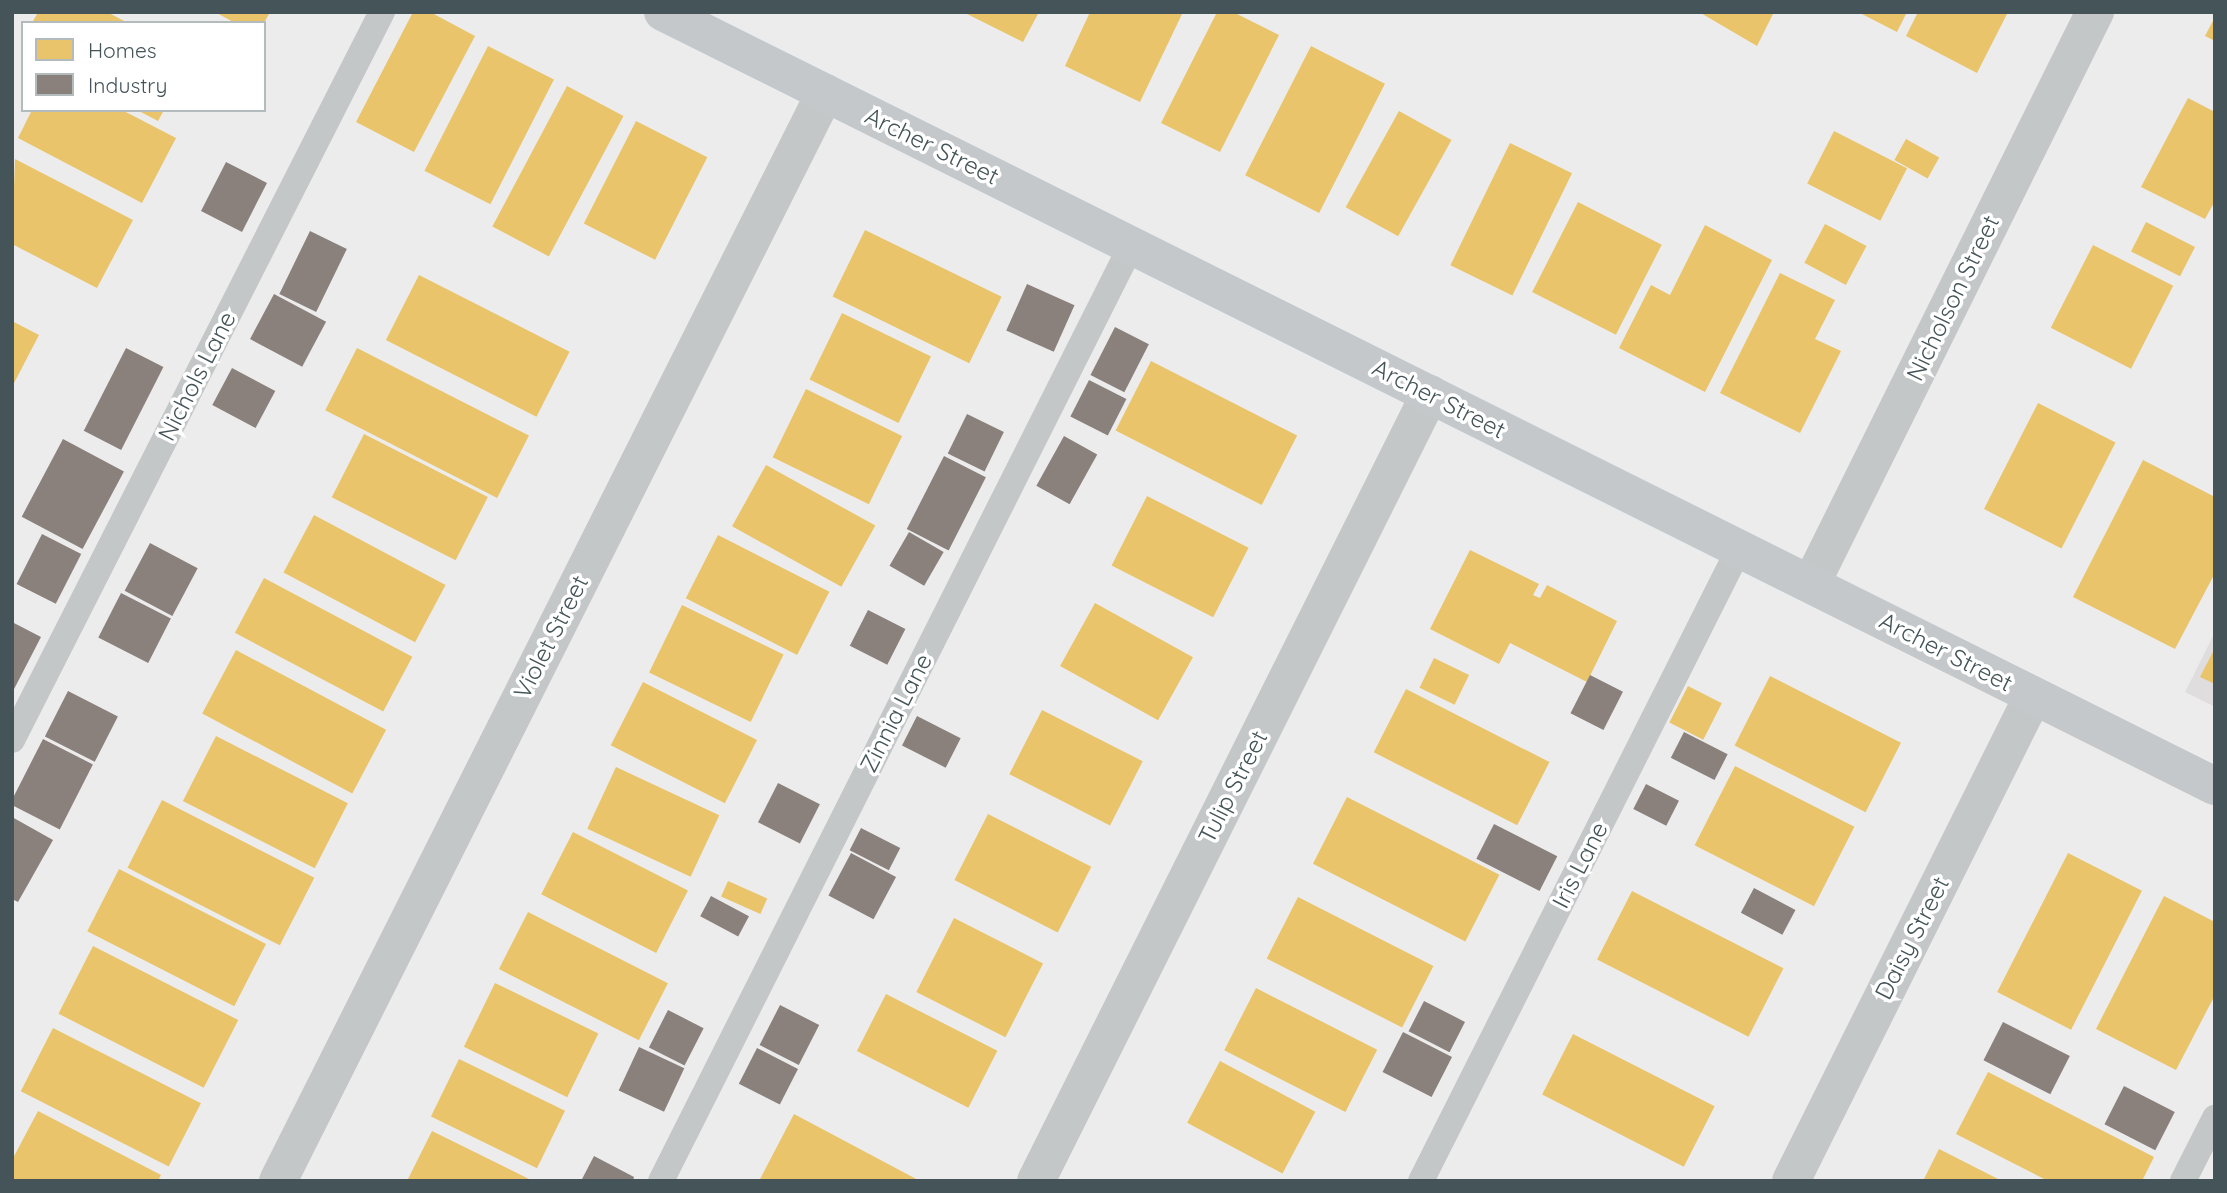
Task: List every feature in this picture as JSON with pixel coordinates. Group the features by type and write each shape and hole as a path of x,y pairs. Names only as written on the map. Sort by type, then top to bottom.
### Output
{"main road":[{"name":"Archer Street","path":"683,17 825,93 2215,786"}],"street":[{"name":"Nicholson Street","path":"1811,584 2095,12"},
{"name":"Violet Street","path":"278,1181 825,93"},
{"name":"Tulip Street","path":"1036,1181 1430,394"},
{"name":"Daisy Street","path":"1791,1181 2033,696"}],"lane":[{"name":"Nichols Lane","path":"12,740 382,12"},
{"name":"Zinnia Lane","path":"661,1181 1131,246"},
{"name":"Iris Lane","path":"1420,1181 1739,549"},
{"path":"2183,1181 2215,1118"}],"shaded area":[{"path":"2215,632 2215,707 2185,692"}],"building: Homes":[{"path":"38,12 107,12 124,21 33,21"},
{"path":"215,12 270,12 265,21 231,21"},
{"path":"413,12 430,12 475,36 414,152 356,122"},
{"path":"963,12 1039,12 1023,42"},
{"path":"1090,12 1183,12 1140,102 1065,66"},
{"path":"1217,12 1233,12 1279,35 1220,152 1161,123"},
{"path":"1699,12 1774,12 1757,46"},
{"path":"1858,12 1907,12 1897,32"},
{"path":"1918,12 2008,12 1977,73 1906,36"},
{"path":"2215,17 2215,41 2205,36"},
{"path":"488,46 554,80 490,204 424,171"},
{"path":"1311,46 1385,84 1319,213 1245,175"},
{"path":"567,86 624,116 549,256 492,226"},
{"path":"2188,98 2215,112 2215,201 2205,219 2141,187"},
{"path":"1399,111 1451,140 1398,236 1346,207"},
{"path":"31,112 126,112 176,138 142,203 18,138"},
{"path":"141,112 163,112 158,121"},
{"path":"636,121 707,157 655,260 584,223"},
{"path":"1834,131 1907,168 1880,221 1807,184"},
{"path":"1906,139 1939,157 1928,178 1894,160"},
{"path":"1510,143 1572,173 1512,295 1450,265"},
{"path":"15,159 133,220 97,288 12,244"},
{"path":"1578,202 1662,245 1616,335 1532,292"},
{"path":"2146,222 2195,247 2180,276 2131,251"},
{"path":"1825,224 1866,246 1846,285 1804,263"},
{"path":"1705,225 1772,260 1705,392 1619,348 1651,285 1670,295"},
{"path":"865,230 1002,297 969,363 833,297"},
{"path":"2093,245 2173,286 2131,369 2051,328"},
{"path":"1780,273 1835,300 1815,339 1841,351 1800,433 1720,393"},
{"path":"419,275 570,352 536,417 386,340"},
{"path":"842,313 931,356 899,423 810,380"},
{"path":"12,321 39,335 12,387"},
{"path":"357,348 529,436 497,498 325,410"},
{"path":"1151,361 1297,435 1262,505 1116,430"},
{"path":"806,389 902,436 869,504 773,457"},
{"path":"2038,403 2116,442 2061,549 1984,509"},
{"path":"364,434 488,497 456,560 332,497"},
{"path":"2143,460 2215,497 2215,573 2175,649 2073,597"},
{"path":"766,465 875,526 841,587 732,526"},
{"path":"1147,496 1249,548 1213,617 1112,565"},
{"path":"314,515 446,585 415,642 283,572"},
{"path":"718,535 829,592 797,655 686,598"},
{"path":"1470,550 1539,584 1533,595 1540,598 1547,585 1617,621 1587,682 1510,643 1499,664 1430,629"},
{"path":"264,578 412,657 383,712 235,633"},
{"path":"1095,603 1193,657 1158,720 1060,666"},
{"path":"682,605 784,655 751,722 649,672"},
{"path":"2215,648 2215,684 2200,677"},
{"path":"236,650 386,730 352,793 202,714"},
{"path":"1434,658 1469,675 1455,705 1420,688"},
{"path":"1770,676 1901,743 1866,812 1735,745"},
{"path":"643,682 757,740 725,803 611,745"},
{"path":"1688,686 1722,703 1703,740 1669,723"},
{"path":"1406,689 1549,762 1517,825 1374,752"},
{"path":"1042,710 1143,761 1110,825 1009,774"},
{"path":"216,736 348,803 315,868 183,801"},
{"path":"1735,766 1854,827 1814,906 1695,845"},
{"path":"616,767 719,815 691,877 587,829"},
{"path":"1347,797 1499,875 1465,941 1313,864"},
{"path":"162,800 314,878 280,945 127,868"},
{"path":"988,814 1091,867 1058,933 954,880"},
{"path":"573,832 688,891 656,953 541,894"},
{"path":"2068,853 2142,891 2071,1030 1997,992"},
{"path":"119,869 266,944 234,1006 87,931"},
{"path":"728,881 767,898 760,914 721,897"},
{"path":"1632,891 1783,968 1749,1037 1597,960"},
{"path":"2164,896 2215,922 2215,995 2176,1070 2096,1029"},
{"path":"1298,897 1433,966 1402,1027 1267,958"},
{"path":"528,912 668,983 639,1040 499,969"},
{"path":"954,918 1043,963 1005,1037 916,992"},
{"path":"93,946 238,1020 204,1088 58,1014"},
{"path":"495,983 598,1033 567,1097 464,1047"},
{"path":"1256,988 1377,1050 1345,1112 1224,1050"},
{"path":"886,994 997,1051 968,1108 857,1051"},
{"path":"53,1028 201,1103 169,1167 21,1091"},
{"path":"1573,1034 1715,1106 1684,1167 1542,1095"},
{"path":"459,1059 565,1111 537,1168 431,1117"},
{"path":"1220,1061 1315,1112 1282,1174 1187,1123"},
{"path":"1988,1072 2154,1157 2142,1181 2048,1181 1956,1134"},
{"path":"38,1111 161,1175 158,1181 12,1181 12,1160"},
{"path":"794,1114 920,1181 759,1181"},
{"path":"432,1131 533,1181 407,1181"},
{"path":"1939,1149 2002,1181 1923,1181"}],"building: Industry":[{"path":"226,162 267,183 242,232 201,211"},
{"path":"310,231 347,249 316,312 279,294"},
{"path":"1027,284 1075,305 1054,352 1006,331"},
{"path":"274,294 326,322 302,367 250,339"},
{"path":"1115,327 1149,344 1124,392 1090,375"},
{"path":"126,348 163,367 121,450 84,431"},
{"path":"232,368 275,391 256,428 212,405"},
{"path":"1089,380 1126,399 1108,436 1070,417"},
{"path":"967,414 1004,432 985,472 948,454"},
{"path":"1064,436 1097,454 1070,504 1036,486"},
{"path":"63,439 124,471 83,549 22,517"},
{"path":"944,456 986,477 949,550 907,529"},
{"path":"909,532 944,552 924,586 890,566"},
{"path":"42,534 81,554 56,604 17,584"},
{"path":"150,543 198,568 172,616 125,591"},
{"path":"121,593 171,618 148,663 98,638"},
{"path":"868,610 905,629 887,665 850,646"},
{"path":"12,622 41,637 12,693"},
{"path":"1590,675 1623,692 1603,730 1570,713"},
{"path":"68,691 118,716 95,762 45,736"},
{"path":"917,716 961,738 946,768 902,745"},
{"path":"1684,732 1728,754 1714,780 1671,758"},
{"path":"43,739 93,764 60,829 12,805 12,800"},
{"path":"778,783 820,804 800,844 758,822"},
{"path":"1646,784 1679,801 1666,826 1633,809"},
{"path":"12,817 53,840 18,902 12,899"},
{"path":"1494,824 1557,856 1540,891 1476,859"},
{"path":"861,828 900,848 889,870 850,850"},
{"path":"851,853 896,877 873,919 828,895"},
{"path":"1754,888 1795,910 1782,935 1741,913"},
{"path":"711,896 749,916 738,936 700,916"},
{"path":"1424,1001 1465,1022 1450,1052 1409,1031"},
{"path":"780,1005 819,1025 799,1065 760,1045"},
{"path":"668,1010 704,1028 685,1066 649,1047"},
{"path":"2003,1022 2070,1056 2050,1094 1983,1060"},
{"path":"1403,1032 1452,1057 1432,1097 1383,1072"},
{"path":"639,1047 684,1068 664,1112 619,1091"},
{"path":"757,1048 798,1069 780,1105 739,1084"},
{"path":"2124,1086 2175,1112 2155,1150 2104,1124"},
{"path":"594,1156 634,1177 633,1181 581,1181"}]}
